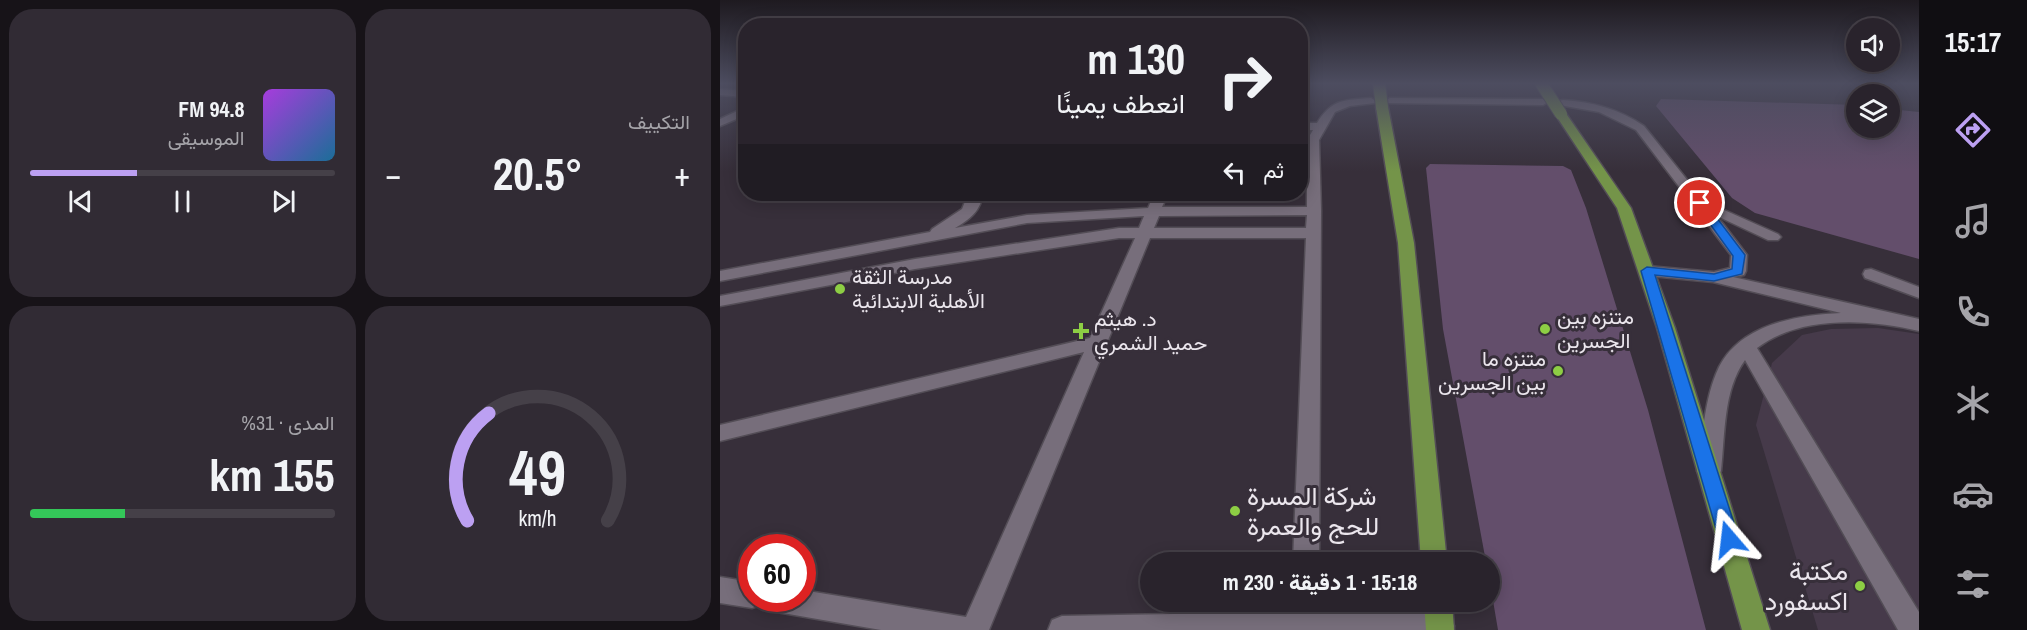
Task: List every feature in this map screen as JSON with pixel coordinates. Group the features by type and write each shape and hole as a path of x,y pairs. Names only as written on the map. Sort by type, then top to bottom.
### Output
{"main road":[{"path":"1383,112 1406,243 1433,552"},
{"path":"1565,112 1624,208 1647,271 1756,630"}],"street":[{"path":"1306,552 1314,211 1311,135 1331,112"},
{"path":"1612,112 1630,120 1640,128 1739,255 1738,271 1714,278"},
{"path":"720,123 738,114"},
{"path":"915,264 925,239 967,213 974,201"},
{"path":"975,630 1158,201"},
{"path":"1700,203 1773,237"},
{"path":"720,276 1027,219 1154,211 1314,211"},
{"path":"720,301 915,264 1093,237 1145,232 1313,232"},
{"path":"1647,271 1714,278 1919,325"},
{"path":"1871,274 1919,293"},
{"path":"1709,471 1724,381 1730,366 1747,347 1766,335 1801,322 1844,317 1893,319"},
{"path":"720,433 1096,343"},
{"path":"1747,347 1914,630"},
{"path":"720,590 738,593"},
{"path":"816,605 964,630"},
{"path":"1062,630 1305,614 1439,619"}],"shaded area":[{"path":"1661,112 1846,112 1846,138 1900,138 1900,112 1919,112 1919,259 1755,213 1732,198"},
{"path":"1430,164 1563,166 1571,170 1586,208 1648,410 1706,630 1498,630 1495,612 1500,612 1500,552 1484,552 1443,329 1426,168"},
{"path":"1878,328 1919,334 1919,630 1818,630 1756,425 1772,363 1802,335 1831,329"}],"place":[{"name":"مدرسة الثقة الأهلية الابتدائية","path":"840,289"},
{"name":"متنزه بين الجسرين","path":"1545,329"},
{"name":"د. هيثم حميد الشمري","path":"1081,331"},
{"name":"متنزه ما بين الجسرين","path":"1558,371"},
{"name":"شركة المسرة للحج والعمرة","path":"1235,511"},
{"name":"مكتبة اكسفورد","path":"1860,586"}],"route":[{"path":"1700,203 1739,255 1738,271 1714,278 1647,271 1729,539"}]}
